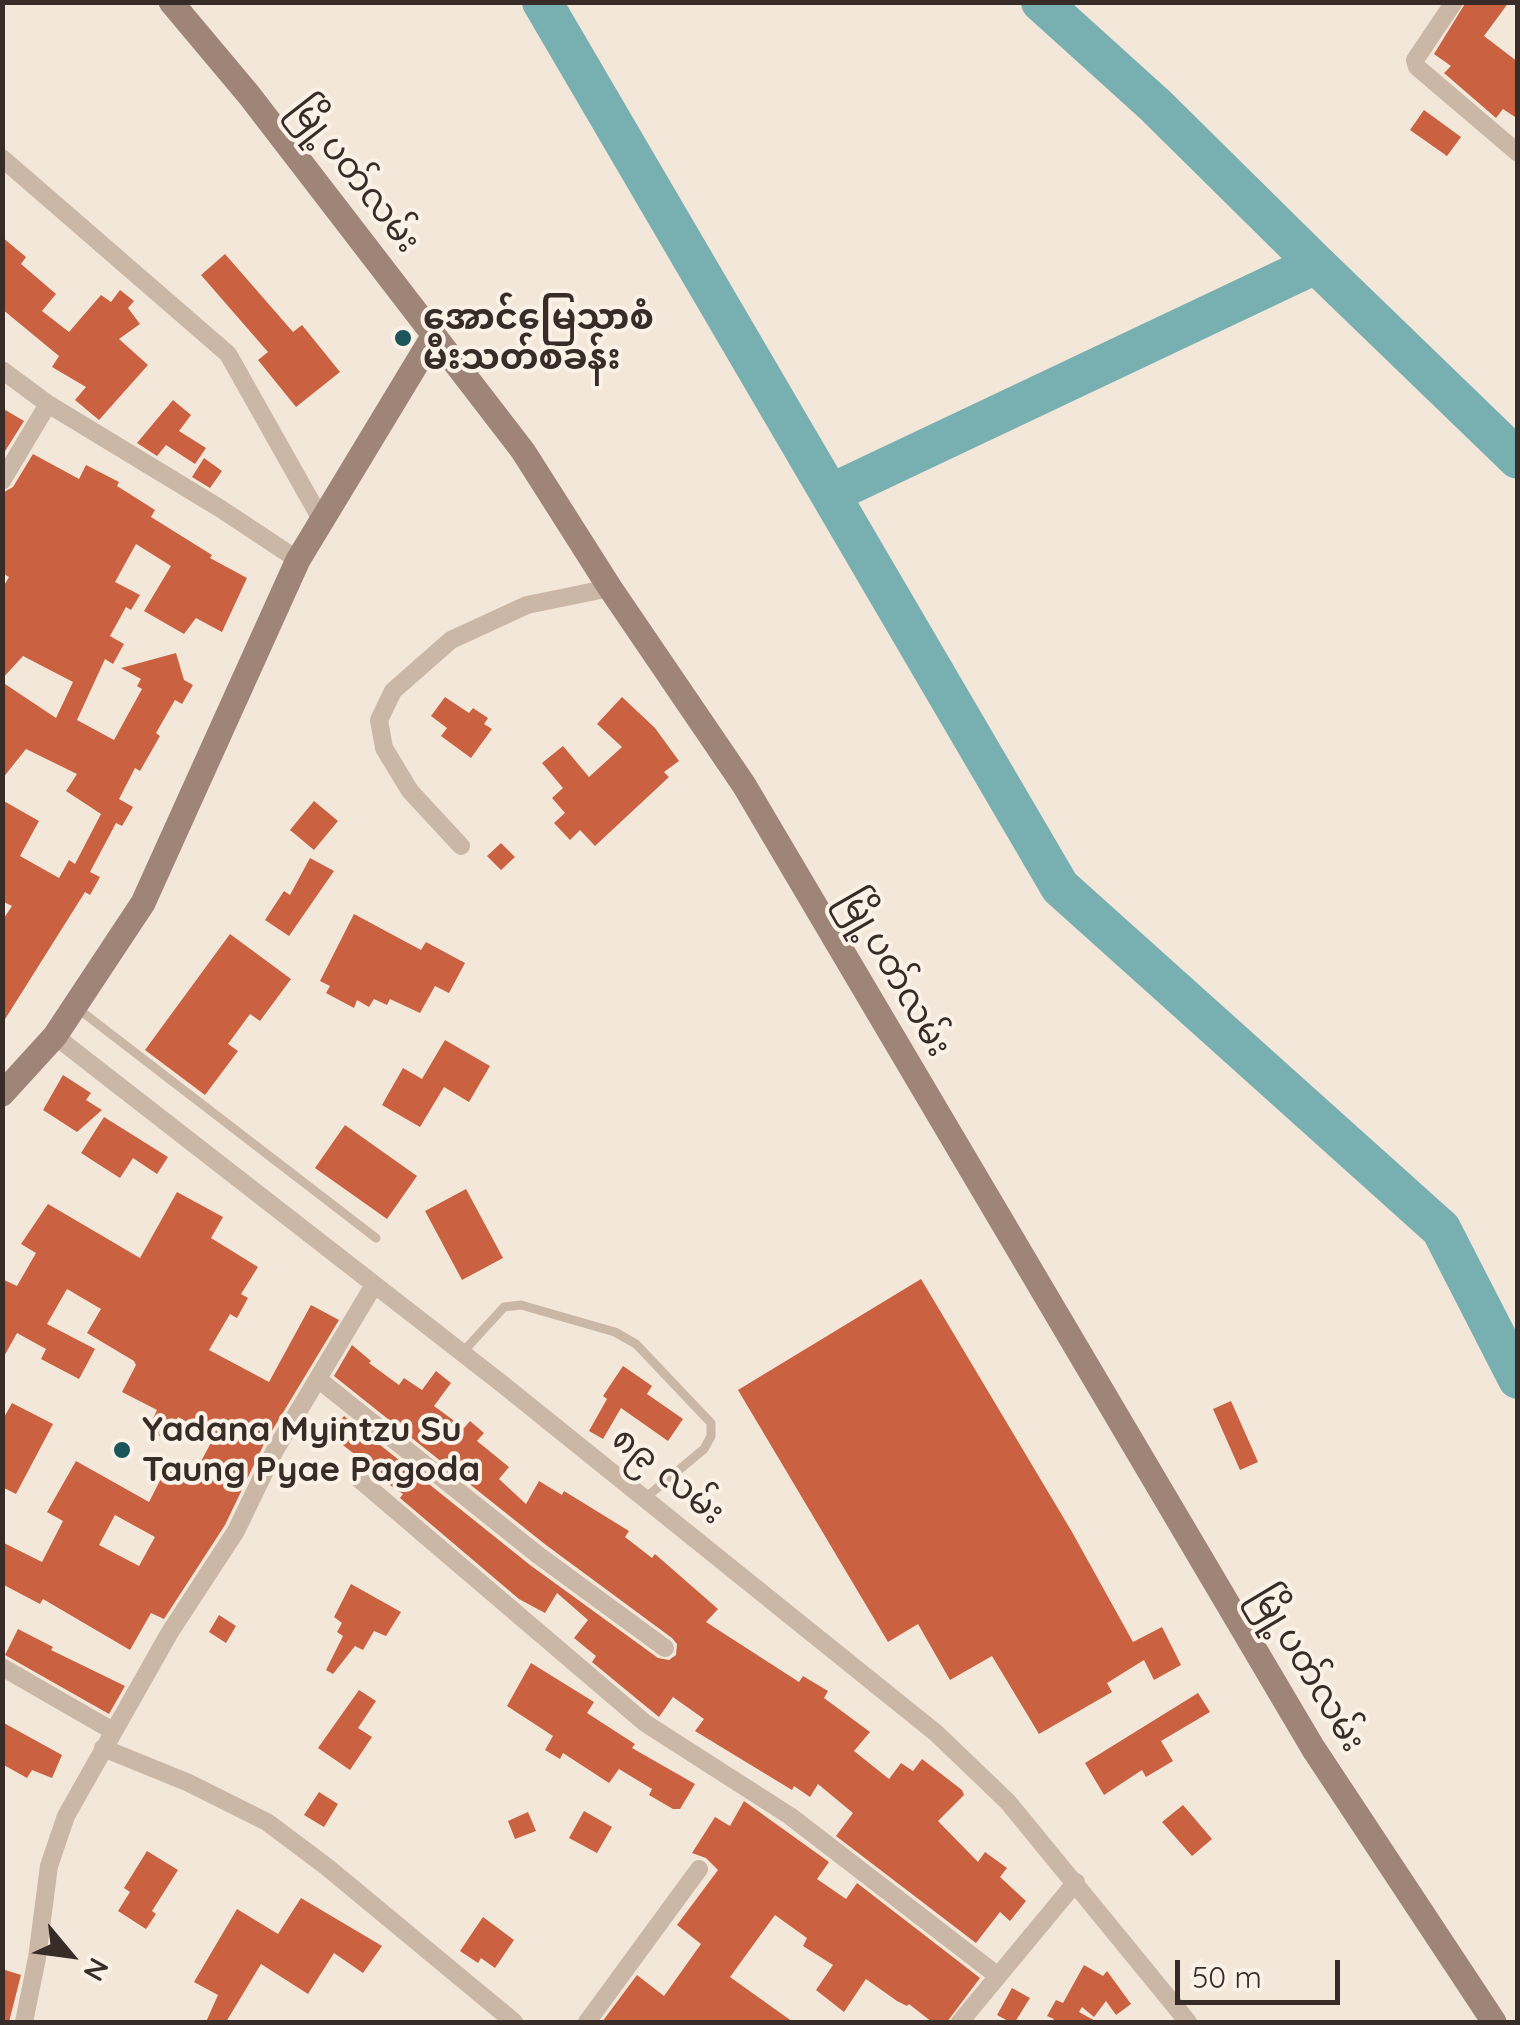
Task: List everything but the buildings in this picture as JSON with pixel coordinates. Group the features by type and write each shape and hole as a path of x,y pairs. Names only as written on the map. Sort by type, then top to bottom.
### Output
{"main road":[{"name":"မြို့ပတ်လမ်း","path":"171,2 249,95 522,451 744,785 1312,1748 1494,2022"},
{"path":"2,1094 55,1036 143,903 298,560 434,335"}],"street":[{"path":"1454,2 1415,60 1417,67 1518,153"},
{"path":"2,158 228,354 322,521"},
{"path":"2,370 48,404 221,508 298,560"},
{"path":"2,481 48,404"},
{"path":"461,846 410,791 384,748 379,720 393,691 451,640 527,605 610,588"},
{"name":"၈၉ လမ်း","path":"55,1036 462,1353 936,1733 1008,1802 1188,2022"},
{"path":"24,2022 49,1866 66,1816 170,1632 236,1531 275,1450 374,1285"},
{"path":"318,1379 538,1556 665,1648"},
{"path":"359,1479 645,1723 790,1816 998,1976"},
{"path":"2,1667 112,1731"},
{"path":"103,1748 189,1783 267,1822 326,1867 505,2020"},
{"path":"587,2022 699,1870"},
{"path":"960,2022 1076,1882"}],"lane":[{"path":"75,1006 376,1238"},
{"path":"462,1353 504,1308 521,1305 615,1332 636,1344 711,1423 711,1436 704,1449 644,1498"}],"waterway":[{"path":"542,2 1060,887 1441,1229 1518,1379"},
{"path":"1041,2 1155,105 1316,264"},
{"path":"830,494 1316,264 1518,459"}],"place":[{"name":"အောင်မြေသာစံ မီးသတ်စခန်း","path":"403,338"},
{"name":"Yadana Myintzu Su Taung Pyae Pagoda","path":"122,1450"}]}
